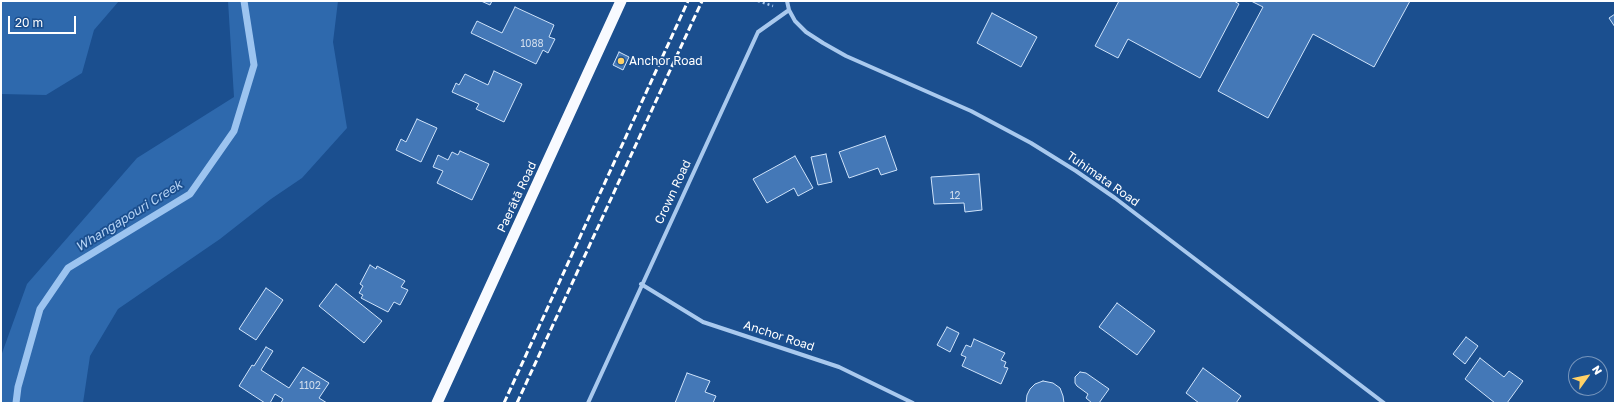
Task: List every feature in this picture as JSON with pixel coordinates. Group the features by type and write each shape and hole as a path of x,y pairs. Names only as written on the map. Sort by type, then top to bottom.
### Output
{"highway":[{"name":"Paerātā Road","path":"437,403 621,1"}],"street":[{"path":"787,1 789,10"},
{"name":"Crown Road","path":"588,403 641,284 758,32 789,10"},
{"name":"Tuhimata Road","path":"789,10 795,21 806,32 823,44 846,56 971,111 1031,143 1076,171 1121,202 1384,403"},
{"name":"Anchor Road","path":"641,284 703,322 839,367 913,403"}],"shaded area":[{"path":"1,1 119,1 94,30 82,73 46,95 1,94"},
{"path":"228,1 338,1 333,42 347,128 302,178 271,199 220,239 118,309 90,356 83,403 1,403 1,356 27,284 137,158 234,97"}],"building":[{"path":"481,1 492,1 490,5"},
{"path":"1119,1 1234,1 1239,4 1200,78 1128,39 1118,58 1095,46"},
{"path":"1251,1 1410,1 1374,67 1313,34 1268,118 1218,91 1263,7"},
{"path":"515,7 554,25 549,37 555,39 548,53 543,50 536,64 471,33 477,21 502,33"},
{"path":"992,13 1037,37 1021,67 977,43"},
{"path":"1615,14 1615,27 1609,18"},
{"path":"619,52 629,57 623,70 613,65"},
{"path":"494,71 522,84 504,122 476,109 479,104 452,92 456,83 459,85 465,74 488,85"},
{"path":"417,119 437,128 421,162 396,150 401,139 406,142"},
{"path":"885,136 897,170 881,175 878,168 849,178 839,152"},
{"path":"460,151 489,164 472,200 437,183 443,171 433,167 438,155 448,160 452,152 458,155"},
{"path":"826,154 832,182 818,185 811,157"},
{"path":"795,156 813,188 798,196 794,188 767,203 753,179"},
{"path":"979,174 982,210 965,212 964,203 934,204 931,177"},
{"path":"370,265 376,269 377,266 405,281 401,287 408,290 400,305 394,302 388,312 361,298 363,295 359,293 363,286 360,284"},
{"path":"336,284 382,321 364,343 319,306"},
{"path":"266,288 283,300 256,340 239,329"},
{"path":"1117,303 1155,331 1137,355 1099,327"},
{"path":"947,327 959,333 950,352 937,345"},
{"path":"1466,337 1478,346 1465,364 1453,354"},
{"path":"974,339 1005,353 1001,360 1006,362 1004,367 1008,368 1001,384 962,366 966,357 961,355 966,345 971,347"},
{"path":"266,347 273,351 261,370 289,388 303,367 329,383 319,398 327,403 281,403 283,399 275,394 270,403 265,403 239,386 252,365 254,366"},
{"path":"1480,358 1504,377 1509,371 1523,381 1507,403 1495,403 1465,379"},
{"path":"1203,368 1241,396 1236,403 1199,403 1186,393"},
{"path":"1080,372 1086,373 1109,389 1099,403 1092,403 1086,398 1088,394 1075,383 1075,377"},
{"path":"687,373 710,381 705,392 716,396 713,403 675,403"},
{"path":"1043,381 1053,383 1060,388 1064,403 1026,403 1027,395 1030,389 1035,384"}],"waterway":[{"name":"Whangapouri Creek","path":"16,403 18,387 40,309 68,268 190,194 234,131 254,65 244,1"}],"railway":[{"path":"504,403 688,1"},
{"path":"517,403 702,1"}],"place":[{"name":"Anchor Road","path":"621,61"}]}
